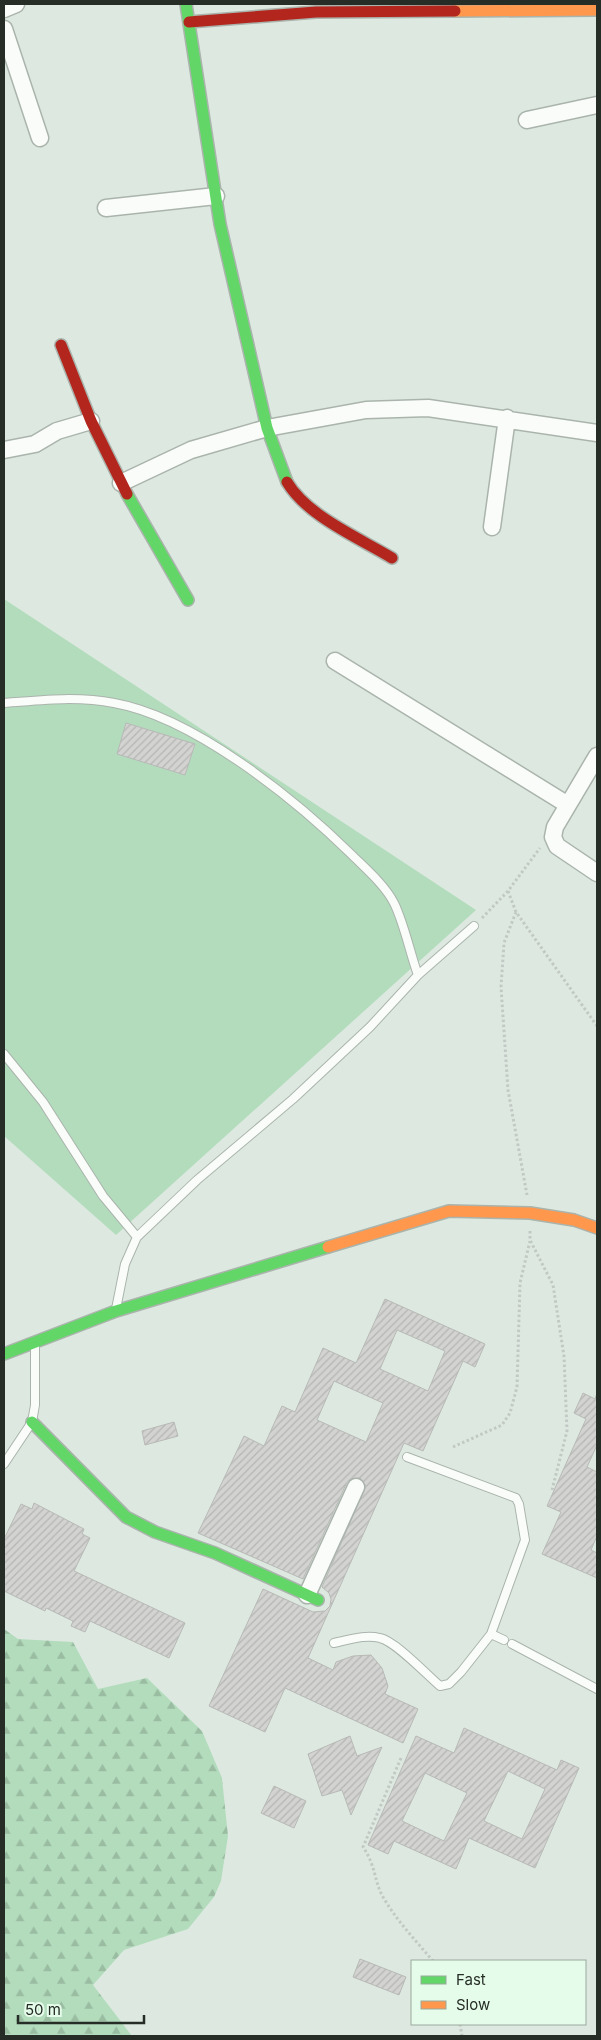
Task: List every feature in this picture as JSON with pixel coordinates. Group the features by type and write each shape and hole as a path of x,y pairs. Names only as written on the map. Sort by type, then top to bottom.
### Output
{"street":[{"path":"4,9 16,4"},
{"path":"186,4 216,196 267,428 285,480 294,494 308,507 392,558"},
{"path":"189,22 316,12 505,8 597,10"},
{"path":"4,30 40,138"},
{"path":"526,120 597,105"},
{"path":"106,208 216,196"},
{"path":"61,345 91,422 120,483 188,600"},
{"path":"120,483 191,450 267,428 344,412 386,408 428,408 507,418 597,433"},
{"path":"492,527 507,418"},
{"path":"4,450 35,444 57,431 91,422"},
{"path":"334,662 568,805"},
{"path":"597,756 555,827 553,837 557,846 597,873"},
{"path":"4,1354 116,1311 449,1211 530,1213 574,1220 597,1228"},
{"path":"32,1422 126,1517 155,1532 215,1553 313,1598 356,1487"}],"lane":[{"path":"4,703 52,699 113,703 160,716 209,742 257,776 329,832 367,869 394,902 418,975"},
{"path":"116,1311 125,1264 137,1237 362,1034 418,975 474,926"},
{"path":"4,1054 43,1102 103,1196 137,1237"},
{"path":"4,1464 32,1422 35,1405 35,1343"},
{"path":"334,1643 366,1636 381,1638 395,1646 440,1686 449,1684 461,1672 491,1634 525,1540 519,1504 516,1498 407,1457"},
{"path":"491,1634 504,1640"},
{"path":"512,1644 597,1689"}],"path":[{"path":"474,926 508,891 555,827"},
{"path":"508,891 516,912 597,1026"},
{"path":"453,1447 502,1425 510,1413 516,1387 520,1282 530,1240"},
{"path":"401,1758 363,1847 372,1861 382,1895 400,1922 432,1960"}],"green space":[{"path":"4,599 476,910 116,1235 4,1136"},
{"path":"4,1629 18,1639 73,1642 98,1689 147,1678 202,1731 222,1778 228,1836 221,1881 214,1897 188,1929 124,1950 93,1985 132,2036 4,2036"}],"building":[{"path":"126,723 195,744 185,775 117,754"},
{"path":"385,1299 485,1344 475,1367 463,1361 423,1451 404,1443 308,1658 333,1670 336,1662 353,1656 371,1655 382,1668 388,1686 385,1694 418,1709 403,1743 285,1688 265,1732 209,1706 263,1589 313,1612 325,1611 330,1606 331,1599 329,1593 322,1587 366,1486 360,1478 351,1479 347,1482 303,1579 198,1533 244,1436 264,1446 282,1406 295,1412 323,1348 356,1363","holes":["397,1330 445,1351 428,1391 380,1369","334,1381 383,1403 366,1442 317,1420"]},
{"path":"583,1393 595,1399 597,1393 597,1445 587,1467 597,1472 597,1536 591,1550 597,1553 597,1578 542,1554 561,1512 547,1506 586,1419 574,1413"},
{"path":"174,1422 178,1436 145,1445 142,1431"},
{"path":"34,1503 84,1529 82,1534 90,1538 74,1571 185,1623 169,1658 90,1621 85,1632 71,1626 73,1621 46,1608 45,1611 4,1591 4,1539 21,1504 32,1509"},
{"path":"464,1728 557,1770 561,1760 579,1768 535,1868 469,1838 456,1869 394,1841 388,1854 368,1845 416,1736 454,1753","holes":["508,1771 545,1789 522,1839 484,1821","425,1773 467,1793 444,1841 402,1821"]},
{"path":"350,1736 357,1756 382,1747 351,1815 342,1790 322,1796 308,1754"},
{"path":"274,1786 306,1801 294,1828 261,1813"},
{"path":"360,1959 406,1977 399,1995 353,1977"}],"traffic: fast":[{"path":"186,4 220,224 267,428 287,482"},
{"path":"127,494 188,600"},
{"path":"4,1354 116,1311 328,1247"},
{"path":"32,1422 126,1517 155,1532 215,1553 318,1600"}],"traffic: slow":[{"path":"455,11 597,10"},
{"path":"328,1247 449,1211 530,1213 574,1220 597,1228"}],"traffic: jam":[{"path":"189,22 316,12 455,11"},
{"path":"61,345 91,421 127,494"},
{"path":"287,482 296,494 320,516 392,558"}]}
